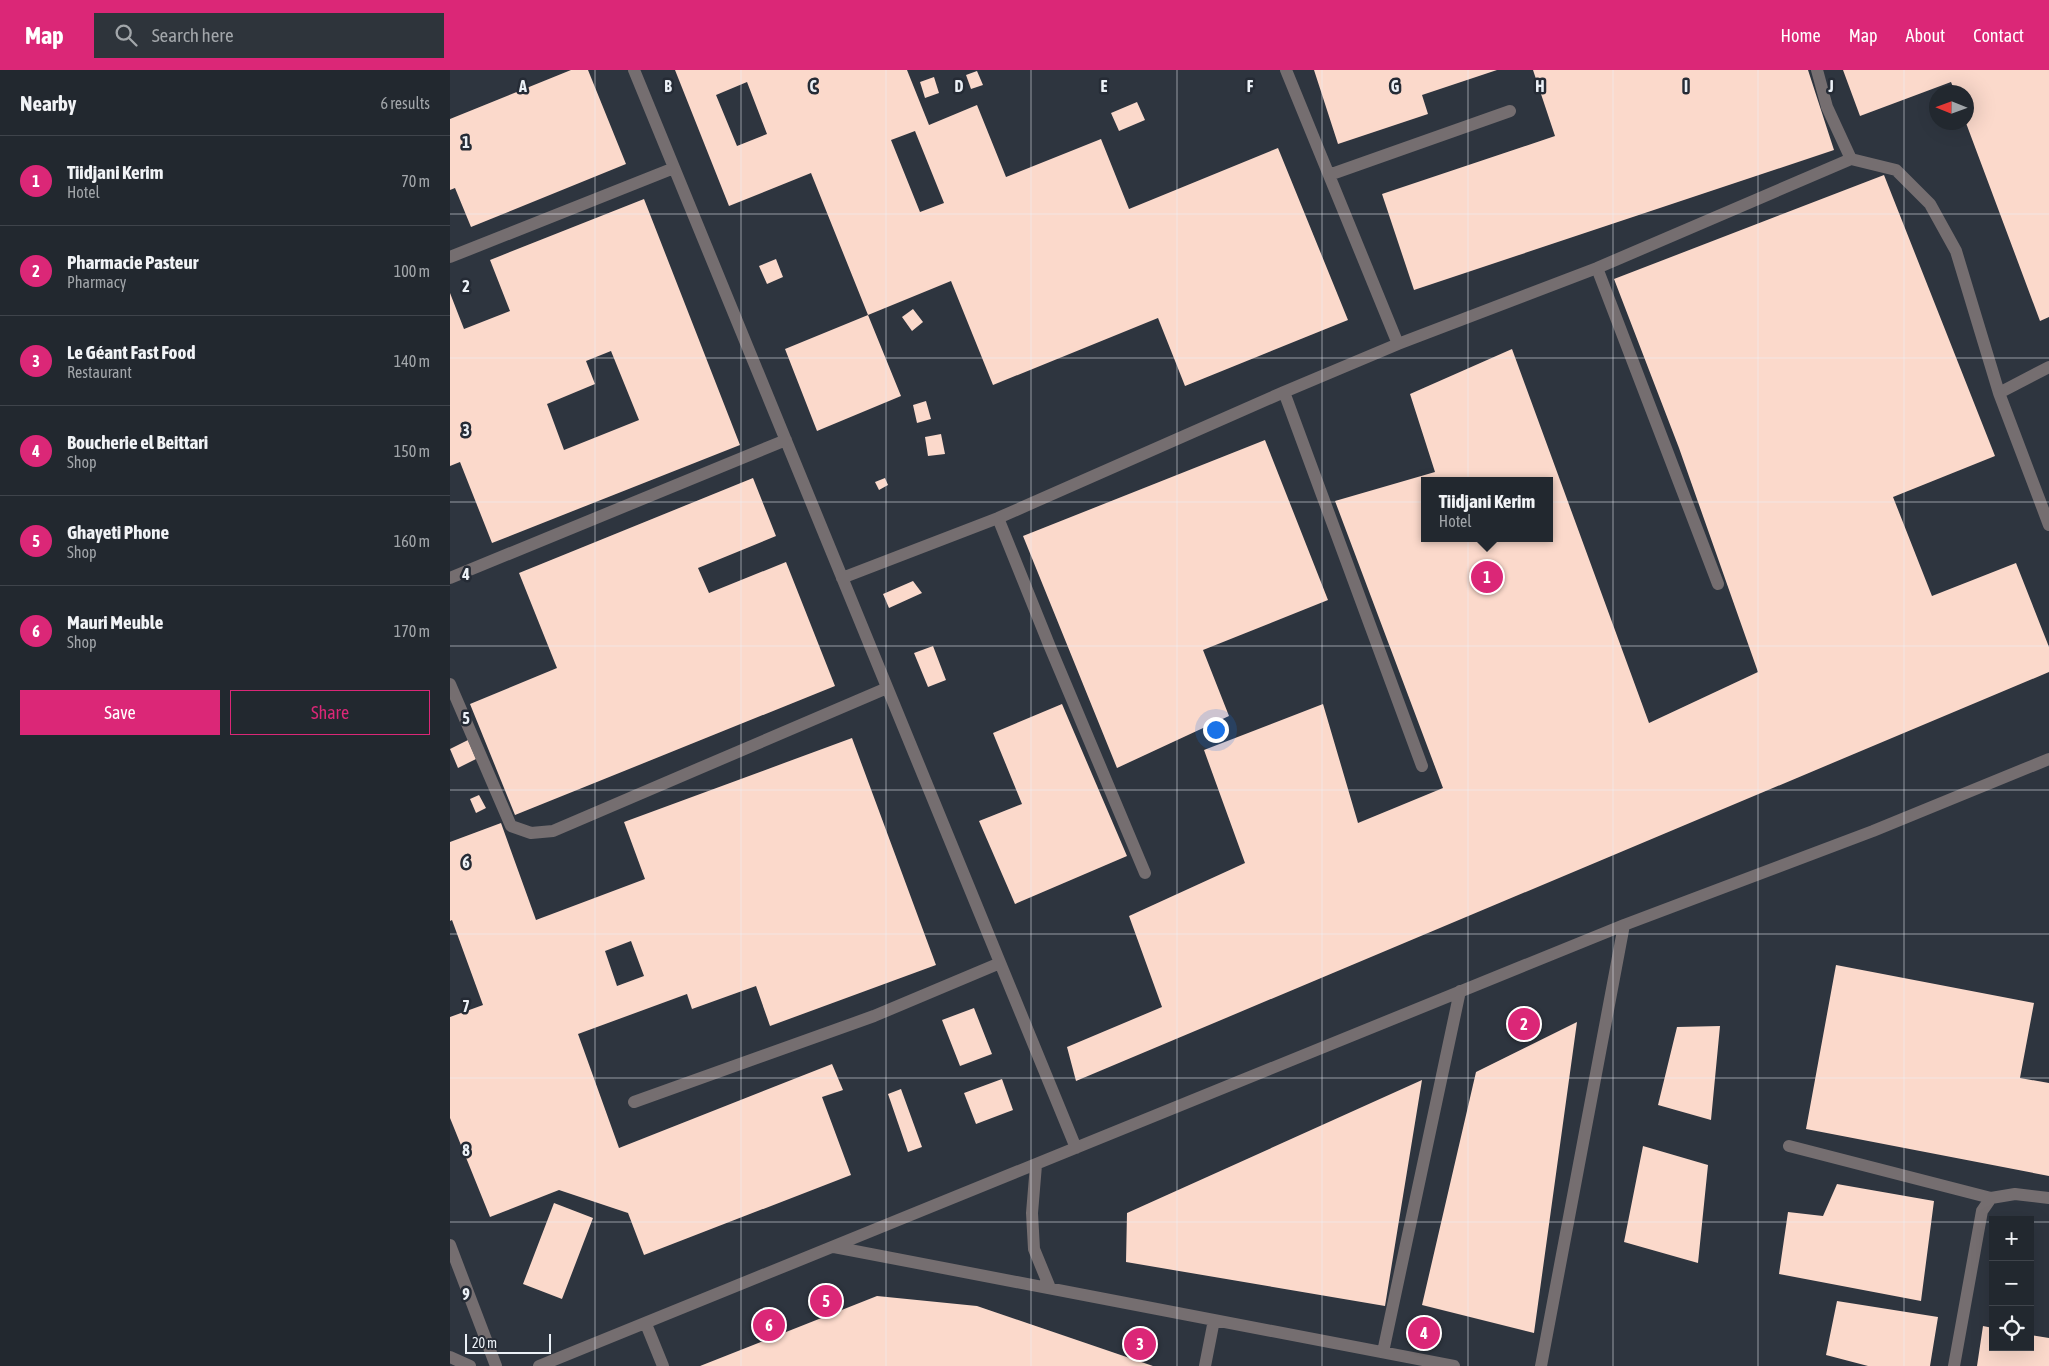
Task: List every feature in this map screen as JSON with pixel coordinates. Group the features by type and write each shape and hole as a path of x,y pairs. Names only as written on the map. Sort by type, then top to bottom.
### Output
{"street":[{"path":"634,70 1076,1148"},
{"path":"1286,70 1398,344"},
{"path":"1818,70 1827,107 1851,159"},
{"path":"1329,175 1510,111"},
{"path":"842,578 998,518 1398,344 1598,268 1851,159 1896,170 1930,204 1956,251 1999,393 2049,525"},
{"path":"450,257 674,168"},
{"path":"1598,268 1718,584"},
{"path":"1999,393 2049,367"},
{"path":"1284,392 1422,766"},
{"path":"450,578 786,440"},
{"path":"998,518 1145,873"},
{"path":"450,684 511,826 531,833 553,831 887,688"},
{"path":"539,1366 1624,925 1873,831 2049,759"},
{"path":"1541,1366 1624,925"},
{"path":"634,1102 874,1016 1000,963"},
{"path":"1383,1352 1460,991"},
{"path":"1789,1146 1991,1198 2016,1194 2049,1198"},
{"path":"1036,1165 1032,1213 1034,1249 1050,1288"},
{"path":"1954,1366 1982,1211 1991,1198"},
{"path":"450,1245 496,1366"},
{"path":"834,1247 1454,1366"},
{"path":"1204,1366 1214,1320"},
{"path":"646,1324 663,1366"},
{"path":"450,1357 470,1366"}],"building":[{"path":"571,70 588,70 626,164 471,227 455,188 450,190 450,119"},
{"path":"675,70 907,70 929,125 977,105 1006,177 1101,139 1129,209 1278,148 1348,320 1185,386 1158,318 993,385 951,281 868,315 811,173 729,206","holes":["747,82 767,134 737,146 716,95","915,131 944,203 920,212 891,140"]},
{"path":"1314,70 1497,70 1422,95 1428,114 1338,144"},
{"path":"1533,70 1808,70 1834,150 1414,290 1382,194 1555,136"},
{"path":"1843,70 2049,70 2049,317 2040,321 1969,130 1974,130 1974,85 1952,85 1951,82 1943,85 1929,85 1929,90 1860,116"},
{"path":"977,71 983,85 971,89 966,75"},
{"path":"934,77 939,93 925,98 920,82"},
{"path":"1137,102 1145,120 1119,131 1111,113"},
{"path":"1884,175 1995,456 1893,497 1932,596 2016,563 2049,647 2049,672 1076,1081 1067,1047 1162,1007 1129,916 1245,863 1204,750 1323,704 1358,823 1443,788 1335,501 1435,472 1410,394 1512,349 1649,723 1758,672 1679,448 1614,279"},
{"path":"644,199 740,445 492,543 460,462 450,466 450,293 464,329 510,311 490,260","holes":["611,351 639,420 564,450 547,404 595,384 586,361"]},
{"path":"776,259 783,277 767,284 759,266"},
{"path":"913,309 923,322 912,331 902,317"},
{"path":"868,315 901,396 817,431 785,349"},
{"path":"926,401 931,419 917,423 913,405"},
{"path":"941,434 945,454 928,456 925,437"},
{"path":"1265,440 1328,600 1203,650 1229,716 1117,768 1023,536"},
{"path":"753,478 776,536 698,568 709,593 786,562 835,686 515,815 470,704 557,668 519,573"},
{"path":"885,478 888,485 879,490 875,482"},
{"path":"913,581 922,593 889,608 883,594"},
{"path":"933,646 946,680 928,687 914,653"},
{"path":"1062,704 1127,856 1015,904 979,821 1022,804 993,733"},
{"path":"852,738 936,965 770,1026 756,986 692,1009 687,994 578,1034 619,1148 832,1064 843,1090 822,1097 851,1175 644,1255 628,1213 559,1190 490,1217 450,1118 450,1017 483,1005 452,920 450,921 450,842 501,823 536,920 645,879 624,822","holes":["631,941 644,976 617,986 605,951"]},
{"path":"468,740 476,759 458,768 450,749"},
{"path":"479,795 486,808 476,813 470,799"},
{"path":"1836,965 2034,1003 2020,1078 2049,1083 2049,1176 1806,1129"},
{"path":"974,1008 992,1054 960,1066 942,1020"},
{"path":"1577,1022 1534,1333 1422,1305 1476,1072"},
{"path":"1720,1026 1711,1120 1658,1105 1677,1027"},
{"path":"1002,1079 1013,1110 976,1124 964,1093"},
{"path":"1422,1080 1385,1306 1126,1262 1127,1213"},
{"path":"901,1089 922,1147 908,1152 888,1094"},
{"path":"1643,1146 1708,1165 1698,1263 1624,1242"},
{"path":"1837,1184 1934,1201 1921,1301 1779,1274 1788,1212 1823,1216"},
{"path":"554,1203 593,1218 562,1299 523,1284"},
{"path":"877,1296 977,1306 1153,1366 700,1366"},
{"path":"1837,1301 1938,1317 1930,1366 1868,1366 1826,1355"},
{"path":"1983,1326 1989,1327 1989,1351 2034,1351 2034,1336 2049,1338 2049,1366 1977,1366"}],"place":[{"name":"Tiidjani Kerim","path":"1487,577"},
{"name":"Pharmacie Pasteur","path":"1524,1024"},
{"name":"Ghayeti Phone","path":"826,1301"},
{"name":"Mauri Meuble","path":"769,1325"},
{"name":"Boucherie el Beittari","path":"1424,1333"},
{"name":"Le Géant Fast Food","path":"1140,1344"}]}
